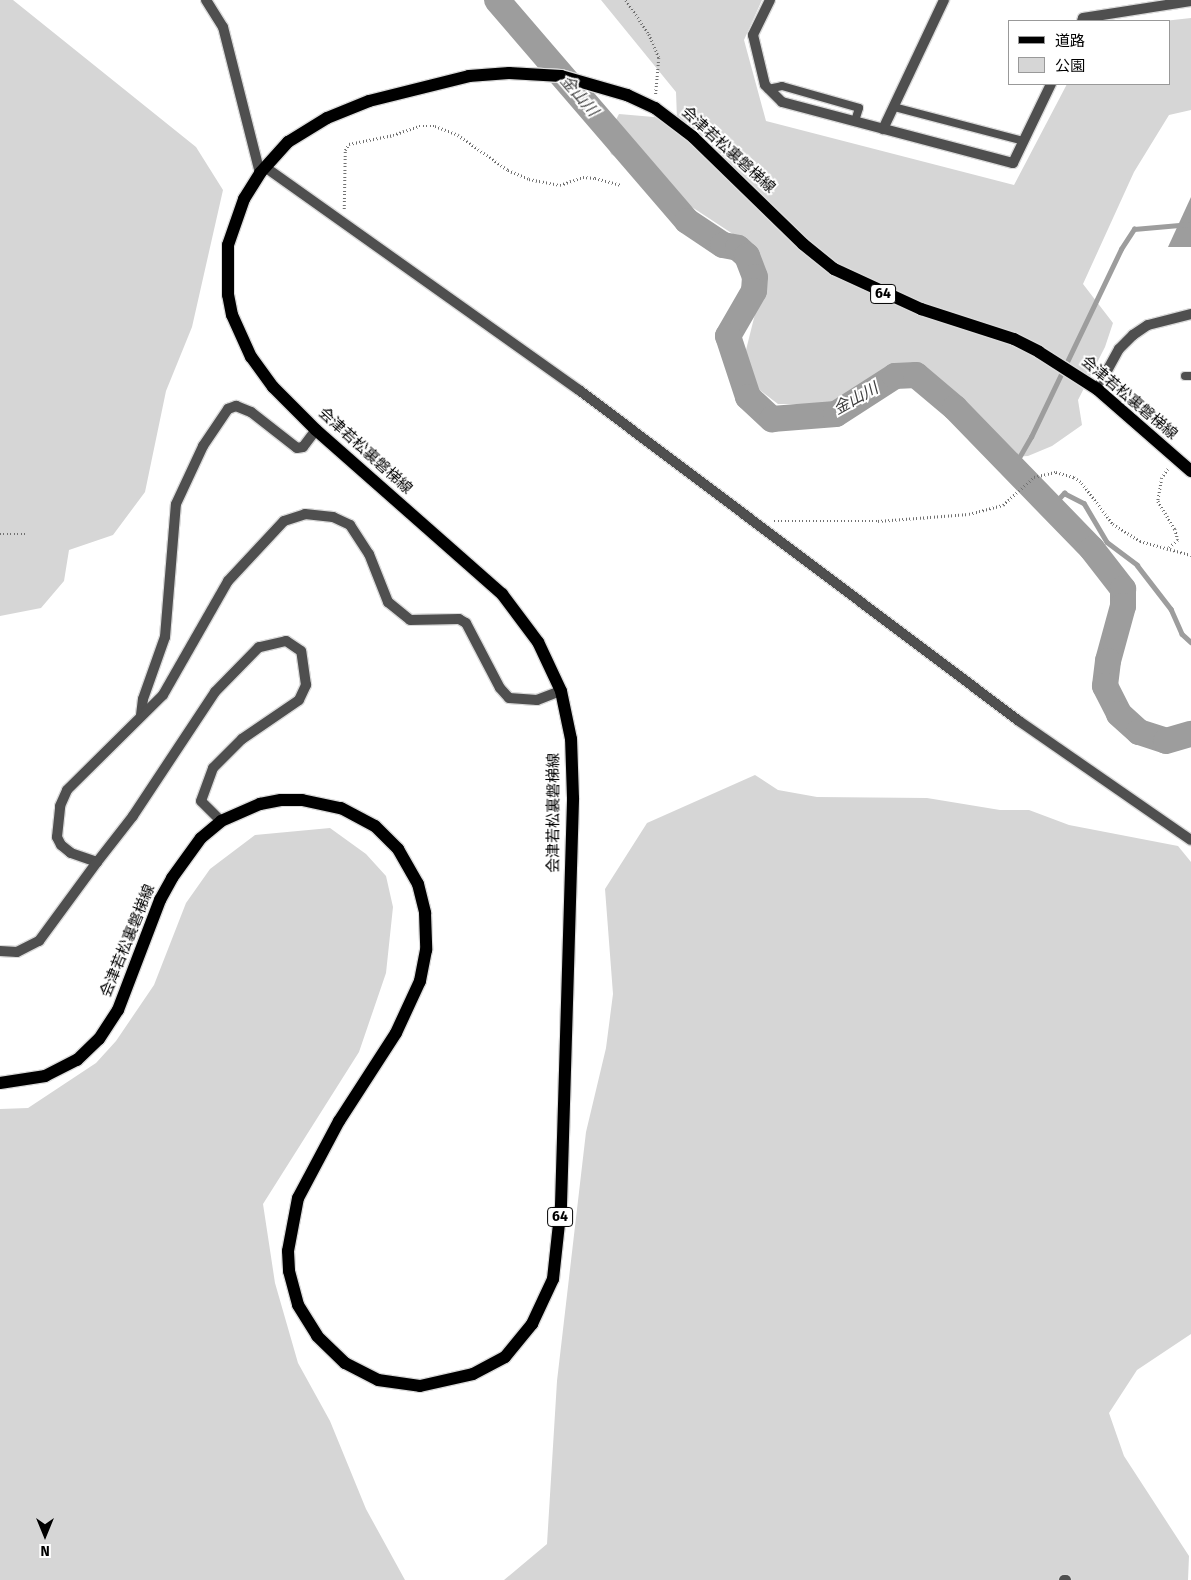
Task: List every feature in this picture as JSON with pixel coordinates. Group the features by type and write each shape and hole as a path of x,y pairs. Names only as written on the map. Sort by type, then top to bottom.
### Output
{"main road":[{"name":"会津若松裏磐梯線","path":"0,1083 45,1076 77,1060 99,1039 118,1010 160,900 172,878 202,838 221,821 260,804 281,800 302,800 341,808 375,826 398,849 418,884 426,913 426,950 420,981 396,1033 339,1121 298,1198 288,1236 288,1271 305,1320 327,1348 359,1372 378,1380 420,1386 473,1374 505,1357 532,1324 553,1279 558,1256 573,798 571,739 561,691 538,642 502,594 316,430 261,372 232,315 226,275 228,245 244,199 262,170 288,142 310,128 369,101 469,76 509,73 561,76 596,83 655,108 733,172 803,244 834,269 921,309 1014,339 1066,367 1097,389 1191,471"}],"street":[{"path":"206,0 223,27 262,170 344,223 579,390 1019,721 1191,840"},
{"path":"770,0 753,35 768,89 782,102 1013,164 1051,85"},
{"path":"884,129 944,0"},
{"path":"1082,20 1083,18 1191,1"},
{"path":"1097,389 1120,349 1133,335 1148,325 1191,314"},
{"path":"141,715 143,699 165,636 176,504 204,446 228,409 236,406 251,412 297,448 302,447 316,430"},
{"path":"96,862 71,853 61,846 56,825 60,806 67,790 163,694 228,580 284,521 305,514 332,517 350,525 369,554 388,602 410,620 459,619 466,623 500,688 508,698 537,700 561,691"},
{"path":"0,951 17,952 39,941 96,862 133,816 215,692 258,647 286,640 301,651 306,685 299,700 242,739 212,768 201,801 221,821"}],"lane":[{"path":"768,89 782,86 859,108 855,121"},
{"path":"894,106 1024,141"}],"path":[{"path":"626,0 649,34 659,58 655,108"},
{"path":"344,223 345,150 349,144 394,135 419,126 434,126 458,135 508,170 529,179 560,185 583,177 621,185"},
{"path":"1168,469 1162,478 1158,501 1172,520 1178,540 1169,549"},
{"path":"753,522 878,521 969,514 1003,505 1034,478 1056,472 1074,477 1113,524 1140,541 1191,554"},
{"path":"0,534 25,534"}],"green space":[{"path":"0,0 13,0 196,147 223,190 192,327 166,391 145,492 113,535 69,550 64,581 41,608 0,616"},
{"path":"601,0 762,0 744,40 766,121 1014,185 1066,85 1171,85 1171,20 1191,18 1191,110 1169,115 1134,172 1083,284 1113,323 1105,347 1078,400 1082,425 1052,446 1028,456 1012,457 991,441 942,388 903,373 877,376 850,400 812,410 797,404 778,404 757,388 745,354 757,306 759,268 736,236 611,154 606,139 619,114 677,119 676,92"},
{"path":"755,775 778,790 817,797 927,798 1000,810 1029,810 1069,825 1178,846 1191,862 1191,1334 1137,1370 1109,1413 1124,1456 1189,1556 1188,1580 504,1580 547,1544 557,1381 586,1132 606,1048 613,994 605,889 647,823"},
{"path":"330,828 366,854 386,876 393,907 386,973 359,1052 263,1204 275,1283 298,1363 330,1421 366,1509 405,1580 0,1580 0,1109 28,1108 96,1063 116,1041 154,985 186,903 210,869 255,835"}],"shaded area":[{"path":"1191,197 1191,247 1168,247"}],"waterway":[{"name":"金山川","path":"497,0 687,221 723,245 738,248 747,256 755,277 754,291 728,336 748,397 772,419 836,414 895,376 916,375 955,408 1092,549 1123,589 1123,606 1108,661 1105,686 1119,714 1139,732 1166,741 1191,734"},
{"path":"1013,468 1031,437 1121,249 1134,229 1191,224"},
{"path":"1050,508 1064,493 1084,503 1107,542 1137,565 1171,609 1182,634 1191,642"}]}
